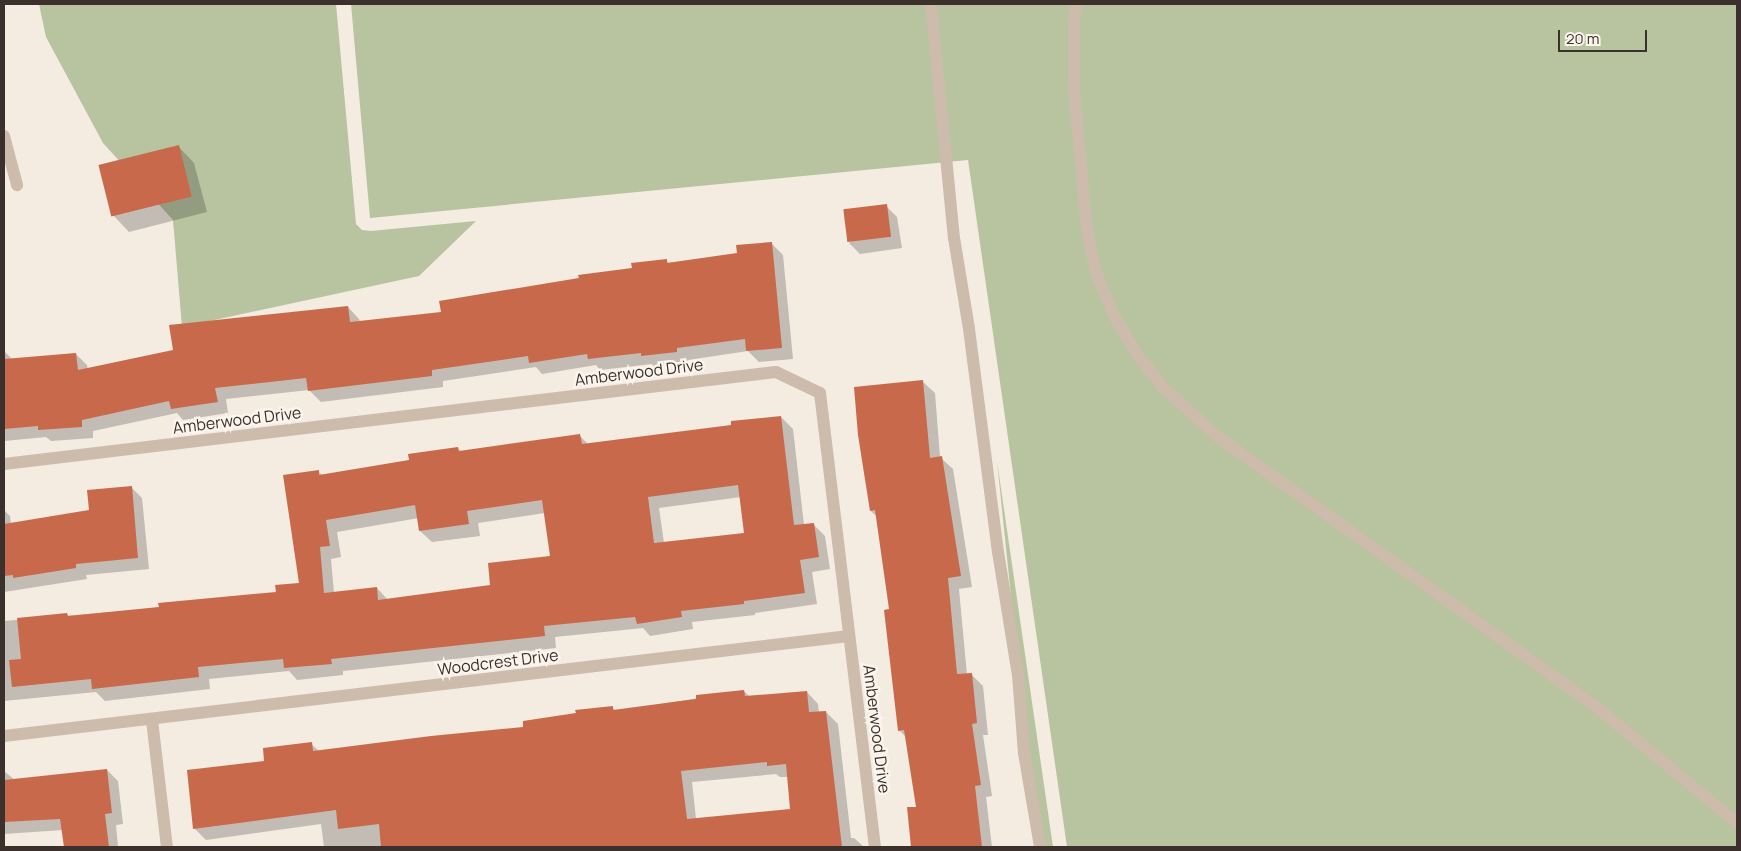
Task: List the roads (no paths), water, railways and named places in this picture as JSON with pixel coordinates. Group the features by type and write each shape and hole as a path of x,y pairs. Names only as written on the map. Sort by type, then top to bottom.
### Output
{"street":[{"path":"931,4 954,238 969,329 998,552 1018,675 1024,753 1040,847"},
{"path":"1076,4 1074,24 1074,90 1087,231 1100,281 1114,316 1136,354 1164,387 1218,437 1594,705 1737,823"},
{"path":"4,136 17,185"},
{"name":"Amberwood Drive","path":"4,464 776,372 820,394 876,847"},
{"name":"Woodcrest Drive","path":"152,720 849,636"},
{"path":"4,736 152,720 167,847"}]}
